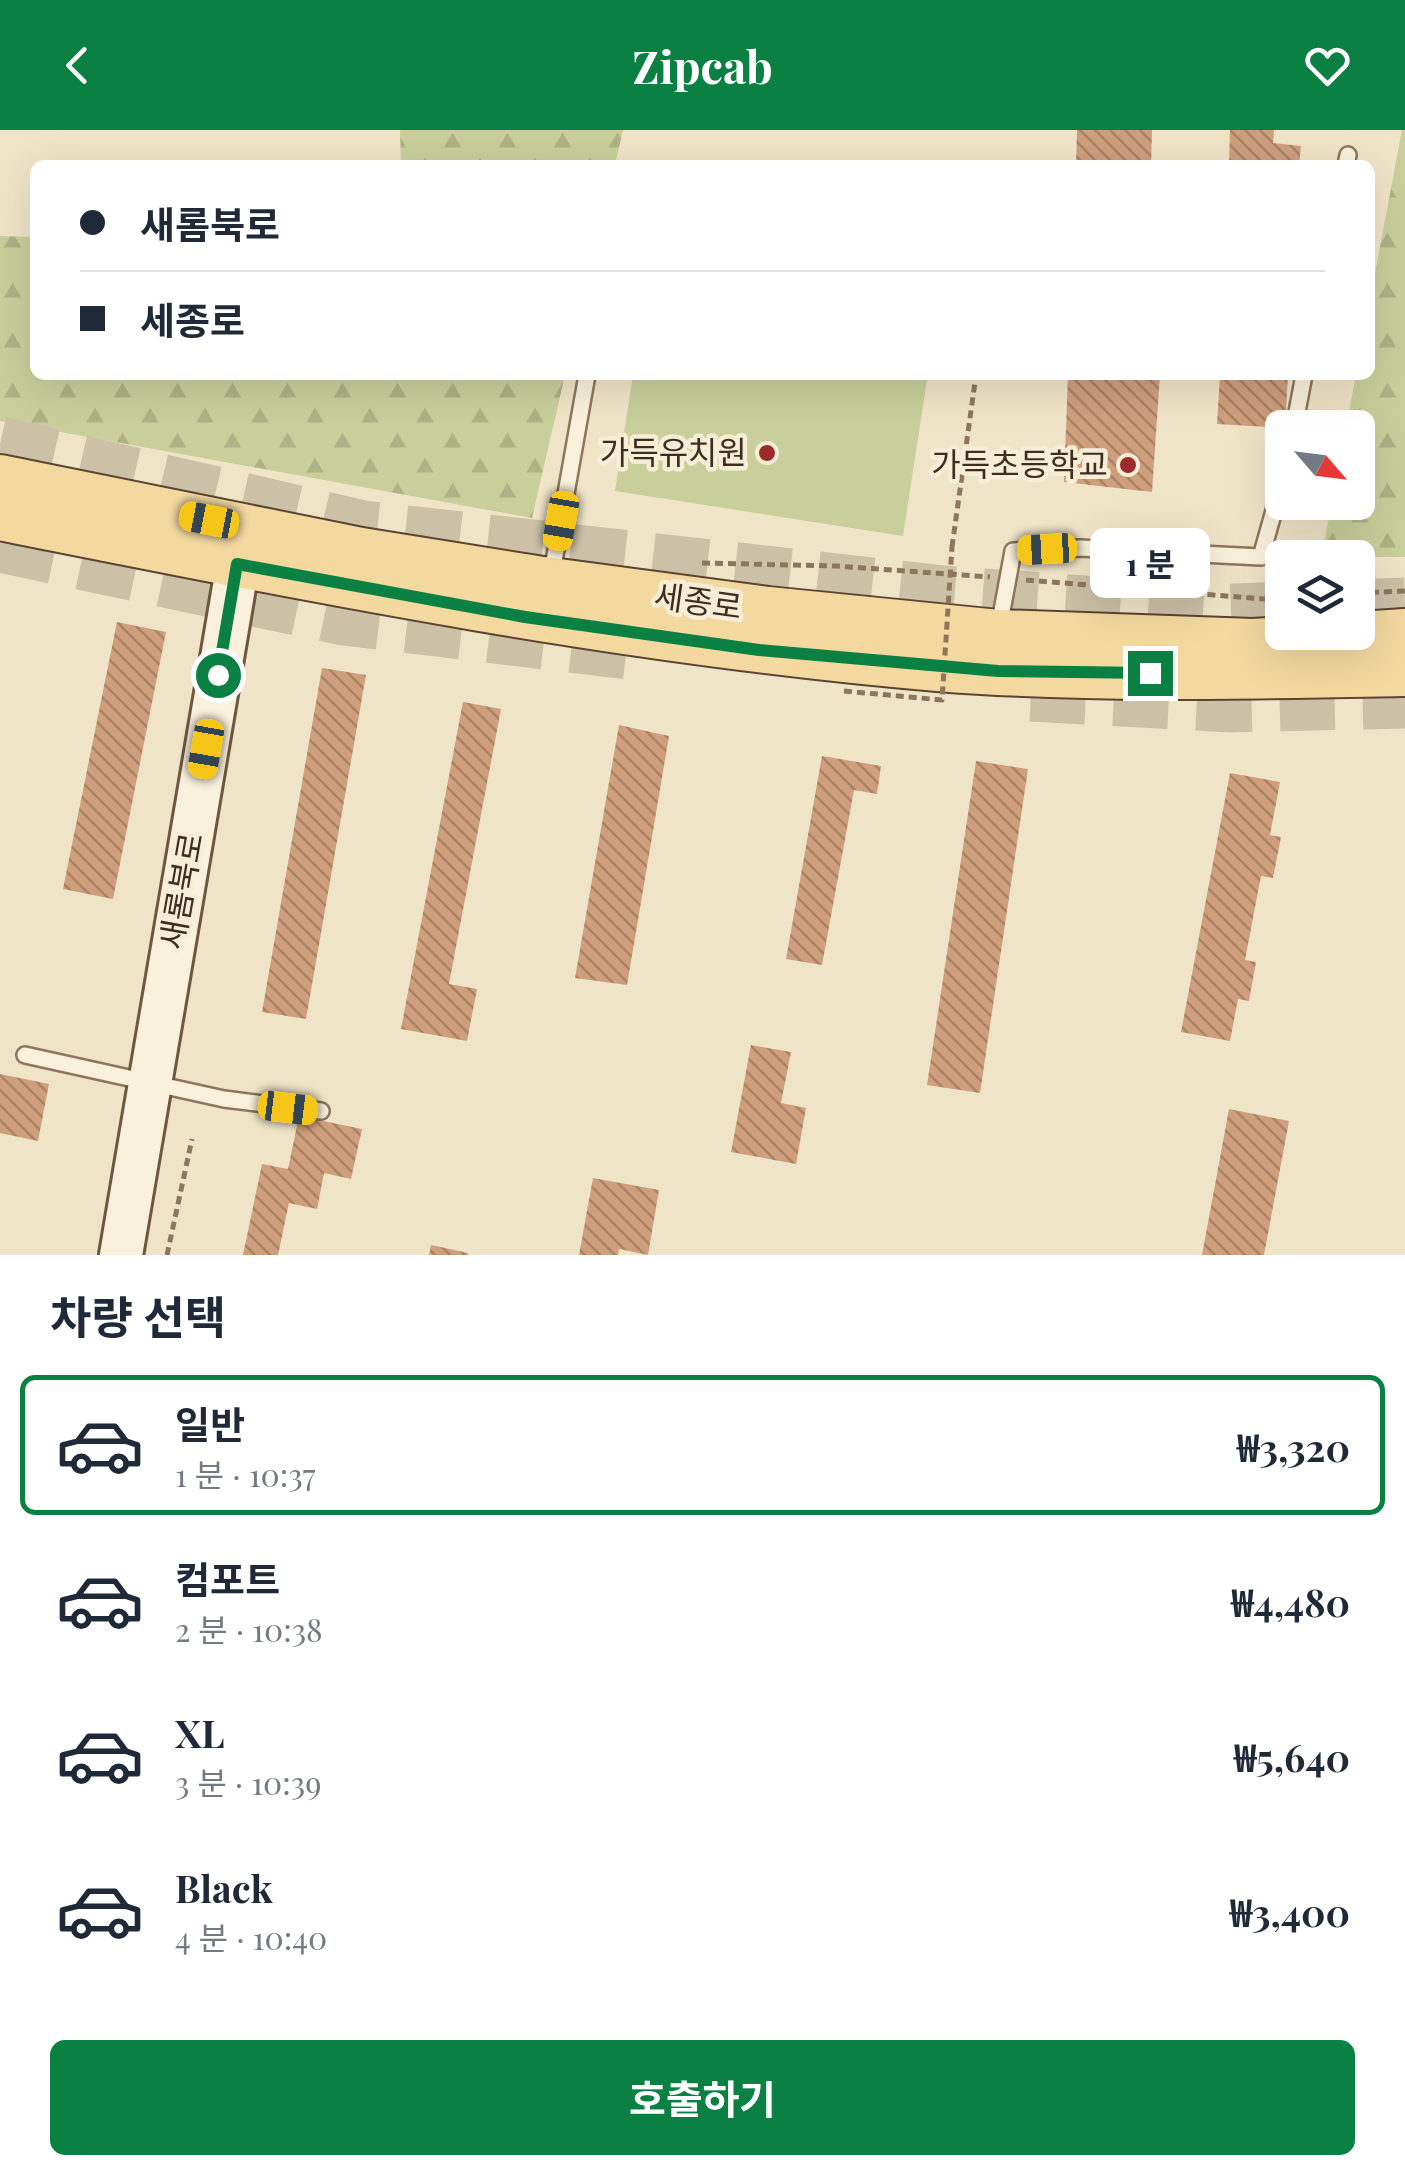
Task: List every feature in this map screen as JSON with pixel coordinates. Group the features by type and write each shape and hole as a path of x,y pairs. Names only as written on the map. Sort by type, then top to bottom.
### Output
{"main road":[{"name":"세종로","path":"0,479 240,546 525,617 759,650 995,652 1405,633"},
{"name":"세종로","path":"0,516 240,546 361,552 768,611 995,652 1263,675 1405,672"}],"street":[{"name":"새롬북로","path":"121,1255 240,546"}],"lane":[{"path":"550,582 586,380"},
{"path":"1297,410 1303,380"},
{"path":"995,652 1013,551 1080,548 1262,557 1272,520"},
{"path":"25,1054 224,1100 321,1112"}],"path":[{"path":"844,691 942,700 952,546 975,380"},
{"path":"684,563 836,566 1265,599"},
{"path":"1375,592 1405,591"},
{"path":"167,1255 192,1139"}],"green space":[{"path":"400,130 623,130 616,160 401,160"},
{"path":"1405,130 1405,557 1375,557 1375,540 1324,540 1329,520 1375,520 1375,410 1349,410 1355,380 1375,380 1375,273"},
{"path":"0,236 30,237 30,380 564,380 532,518 0,421"},
{"path":"632,380 927,380 903,536 615,491"}],"building":[{"path":"1077,130 1152,130 1151,160 1076,160"},
{"path":"1230,130 1274,130 1273,143 1301,146 1300,160 1229,160"},
{"path":"1068,380 1160,380 1152,492 1064,482"},
{"path":"1220,380 1288,380 1286,410 1265,410 1265,427 1217,424"},
{"path":"117,622 166,632 113,899 63,889"},
{"path":"322,668 366,675 306,1019 262,1012"},
{"path":"463,702 501,709 449,984 477,989 467,1041 401,1029"},
{"path":"619,725 669,736 627,985 575,978"},
{"path":"822,756 881,766 877,794 854,790 822,965 786,959"},
{"path":"976,761 1028,769 980,1093 927,1085"},
{"path":"1230,773 1280,782 1270,835 1281,837 1273,878 1261,876 1245,960 1256,962 1249,1001 1238,999 1230,1041 1181,1032"},
{"path":"751,1045 791,1052 781,1103 806,1108 796,1164 731,1152"},
{"path":"0,1074 49,1084 38,1141 0,1133"},
{"path":"1229,1109 1289,1121 1264,1255 1202,1255"},
{"path":"299,1116 362,1129 351,1179 324,1173 317,1209 289,1203 278,1255 243,1255 262,1164 288,1169"},
{"path":"593,1178 659,1190 648,1255 619,1249 618,1255 579,1255"},
{"path":"431,1245 468,1253 468,1255 429,1255"}],"tunnel":[{"path":"0,444 363,528 943,593 1211,612 1265,610"},
{"path":"0,545 344,618 637,653"},
{"path":"1375,606 1405,605"},
{"path":"1031,694 1231,705 1405,701"}],"place":[{"name":"가득유치원","path":"767,453"},
{"name":"가득초등학교","path":"1128,465"}],"route":[{"path":"218,675 237,564 525,617 759,650 998,671 1150,673"}]}
